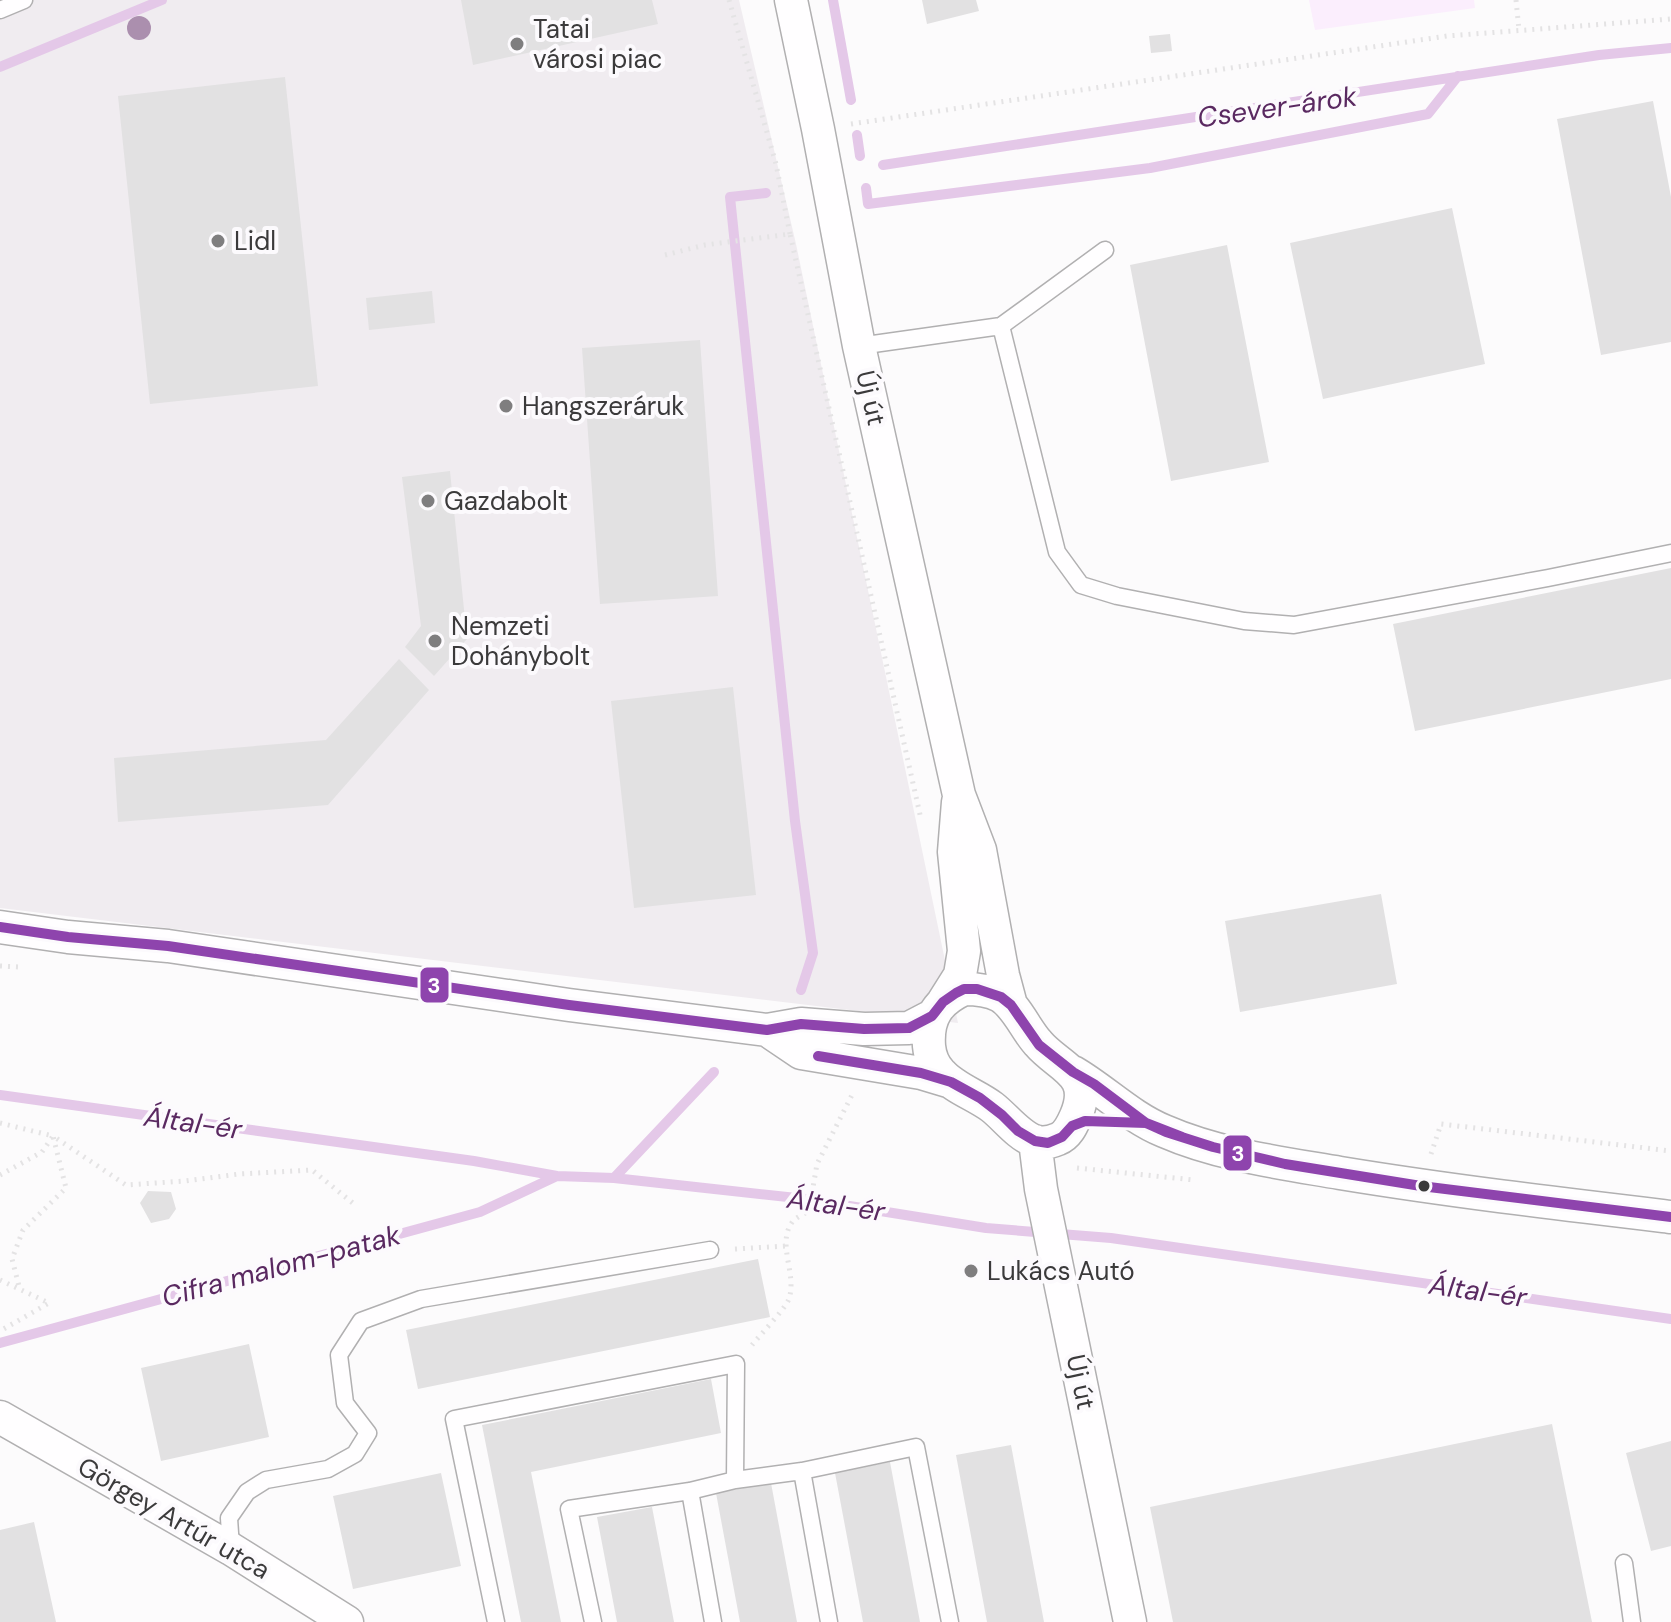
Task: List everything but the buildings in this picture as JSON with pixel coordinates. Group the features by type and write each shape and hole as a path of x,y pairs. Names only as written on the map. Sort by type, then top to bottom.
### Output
{"street":[{"name":"Új út","path":"791,0 859,346 959,795 980,850 1011,1005"},
{"name":"Új út","path":"938,1009 960,975 964,951 954,852 959,795"},
{"path":"0,927 168,946 569,1005 767,1030 801,1024 864,1029 909,1028 964,989 977,989 1001,997 1011,1005 1039,1045 1073,1072 1146,1123 1166,1132 1285,1164 1421,1186 1671,1217"},
{"path":"938,1009 928,1030 930,1056 951,1082"},
{"path":"767,1030 801,1053 921,1073 951,1082 980,1098 1018,1131 1035,1141 1048,1143 1062,1137 1072,1126 1079,1109 1081,1095 1073,1072"},
{"path":"1072,1126 1085,1121 1146,1123"},
{"name":"Új út","path":"1035,1141 1041,1189 1130,1622"},
{"name":"Görgey Artúr utca","path":"0,1417 231,1549 347,1622"}],"lane":[{"path":"0,10 24,0"},
{"path":"859,346 1001,326 1105,250"},
{"path":"1001,326 1057,552 1081,585 1117,596 1244,621 1294,625 1671,553"},
{"path":"231,1549 229,1518 247,1492 266,1480 328,1469 355,1454 368,1433 345,1403 339,1355 361,1321 421,1299 710,1250"},
{"path":"496,1622 454,1419 736,1364 735,1480"},
{"path":"593,1622 569,1509 802,1471 916,1447 950,1622"},
{"path":"802,1471 829,1622"},
{"path":"690,1491 713,1622"},
{"path":"1624,1563 1632,1622"}],"path":[{"path":"729,0 776,164 924,831"},
{"path":"1516,0 1519,30"},
{"path":"818,129 1447,36 1671,19"},
{"path":"665,255 705,245 790,234"},
{"path":"736,1364 788,1302 792,1281 786,1246 788,1232 793,1221 809,1211 817,1164 857,1086 862,1063"},
{"path":"1,1124 53,1136 126,1185 312,1170 354,1204"},
{"path":"1421,1186 1441,1124 1671,1151"},
{"path":"0,1175 42,1152 53,1136"},
{"path":"20,1290 12,1259 23,1230 66,1188 53,1136"},
{"path":"710,1250 786,1246"},
{"path":"0,1280 49,1303 0,1331"}],"shaded area":[{"path":"0,0 739,0 796,244 958,1023 0,908"},
{"path":"1309,0 1474,0 1475,8 1315,30"}],"waterway":[{"path":"0,67 162,0"},
{"path":"833,0 851,100"},
{"name":"Csever-árok","path":"883,165 1599,55 1671,48"},
{"path":"866,188 868,204 1150,168 1428,114 1458,76"},
{"path":"857,135 860,156"},
{"path":"766,193 730,197 795,821 813,953 801,990"},
{"path":"614,1178 714,1072"},
{"name":"Által-ér","path":"0,1095 474,1161 557,1176 614,1178 806,1199 986,1228 1111,1238 1671,1319"},
{"name":"Cifra malom-patak","path":"0,1343 480,1212 557,1176"}],"transit line":[{"name":"3","path":"0,927 168,946 569,1005 767,1030 801,1024 864,1029 909,1028 932,1016 943,1002 956,993 964,989 977,989 1001,997 1011,1005 1039,1045 1073,1072 1146,1123 1166,1132 1285,1164 1421,1186 1671,1217"},
{"name":"3","path":"818,1056 921,1073 951,1082 980,1098 1018,1131 1035,1141 1048,1143 1085,1121 1146,1123 1182,1137"}],"place":[{"name":"Tatai városi piac","path":"517,44"},
{"name":"Lidl","path":"218,241"},
{"name":"Hangszeráruk","path":"506,406"},
{"name":"Gazdabolt","path":"428,501"},
{"name":"Nemzeti Dohánybolt","path":"435,641"},
{"name":"Lukács Autó","path":"971,1271"}]}
